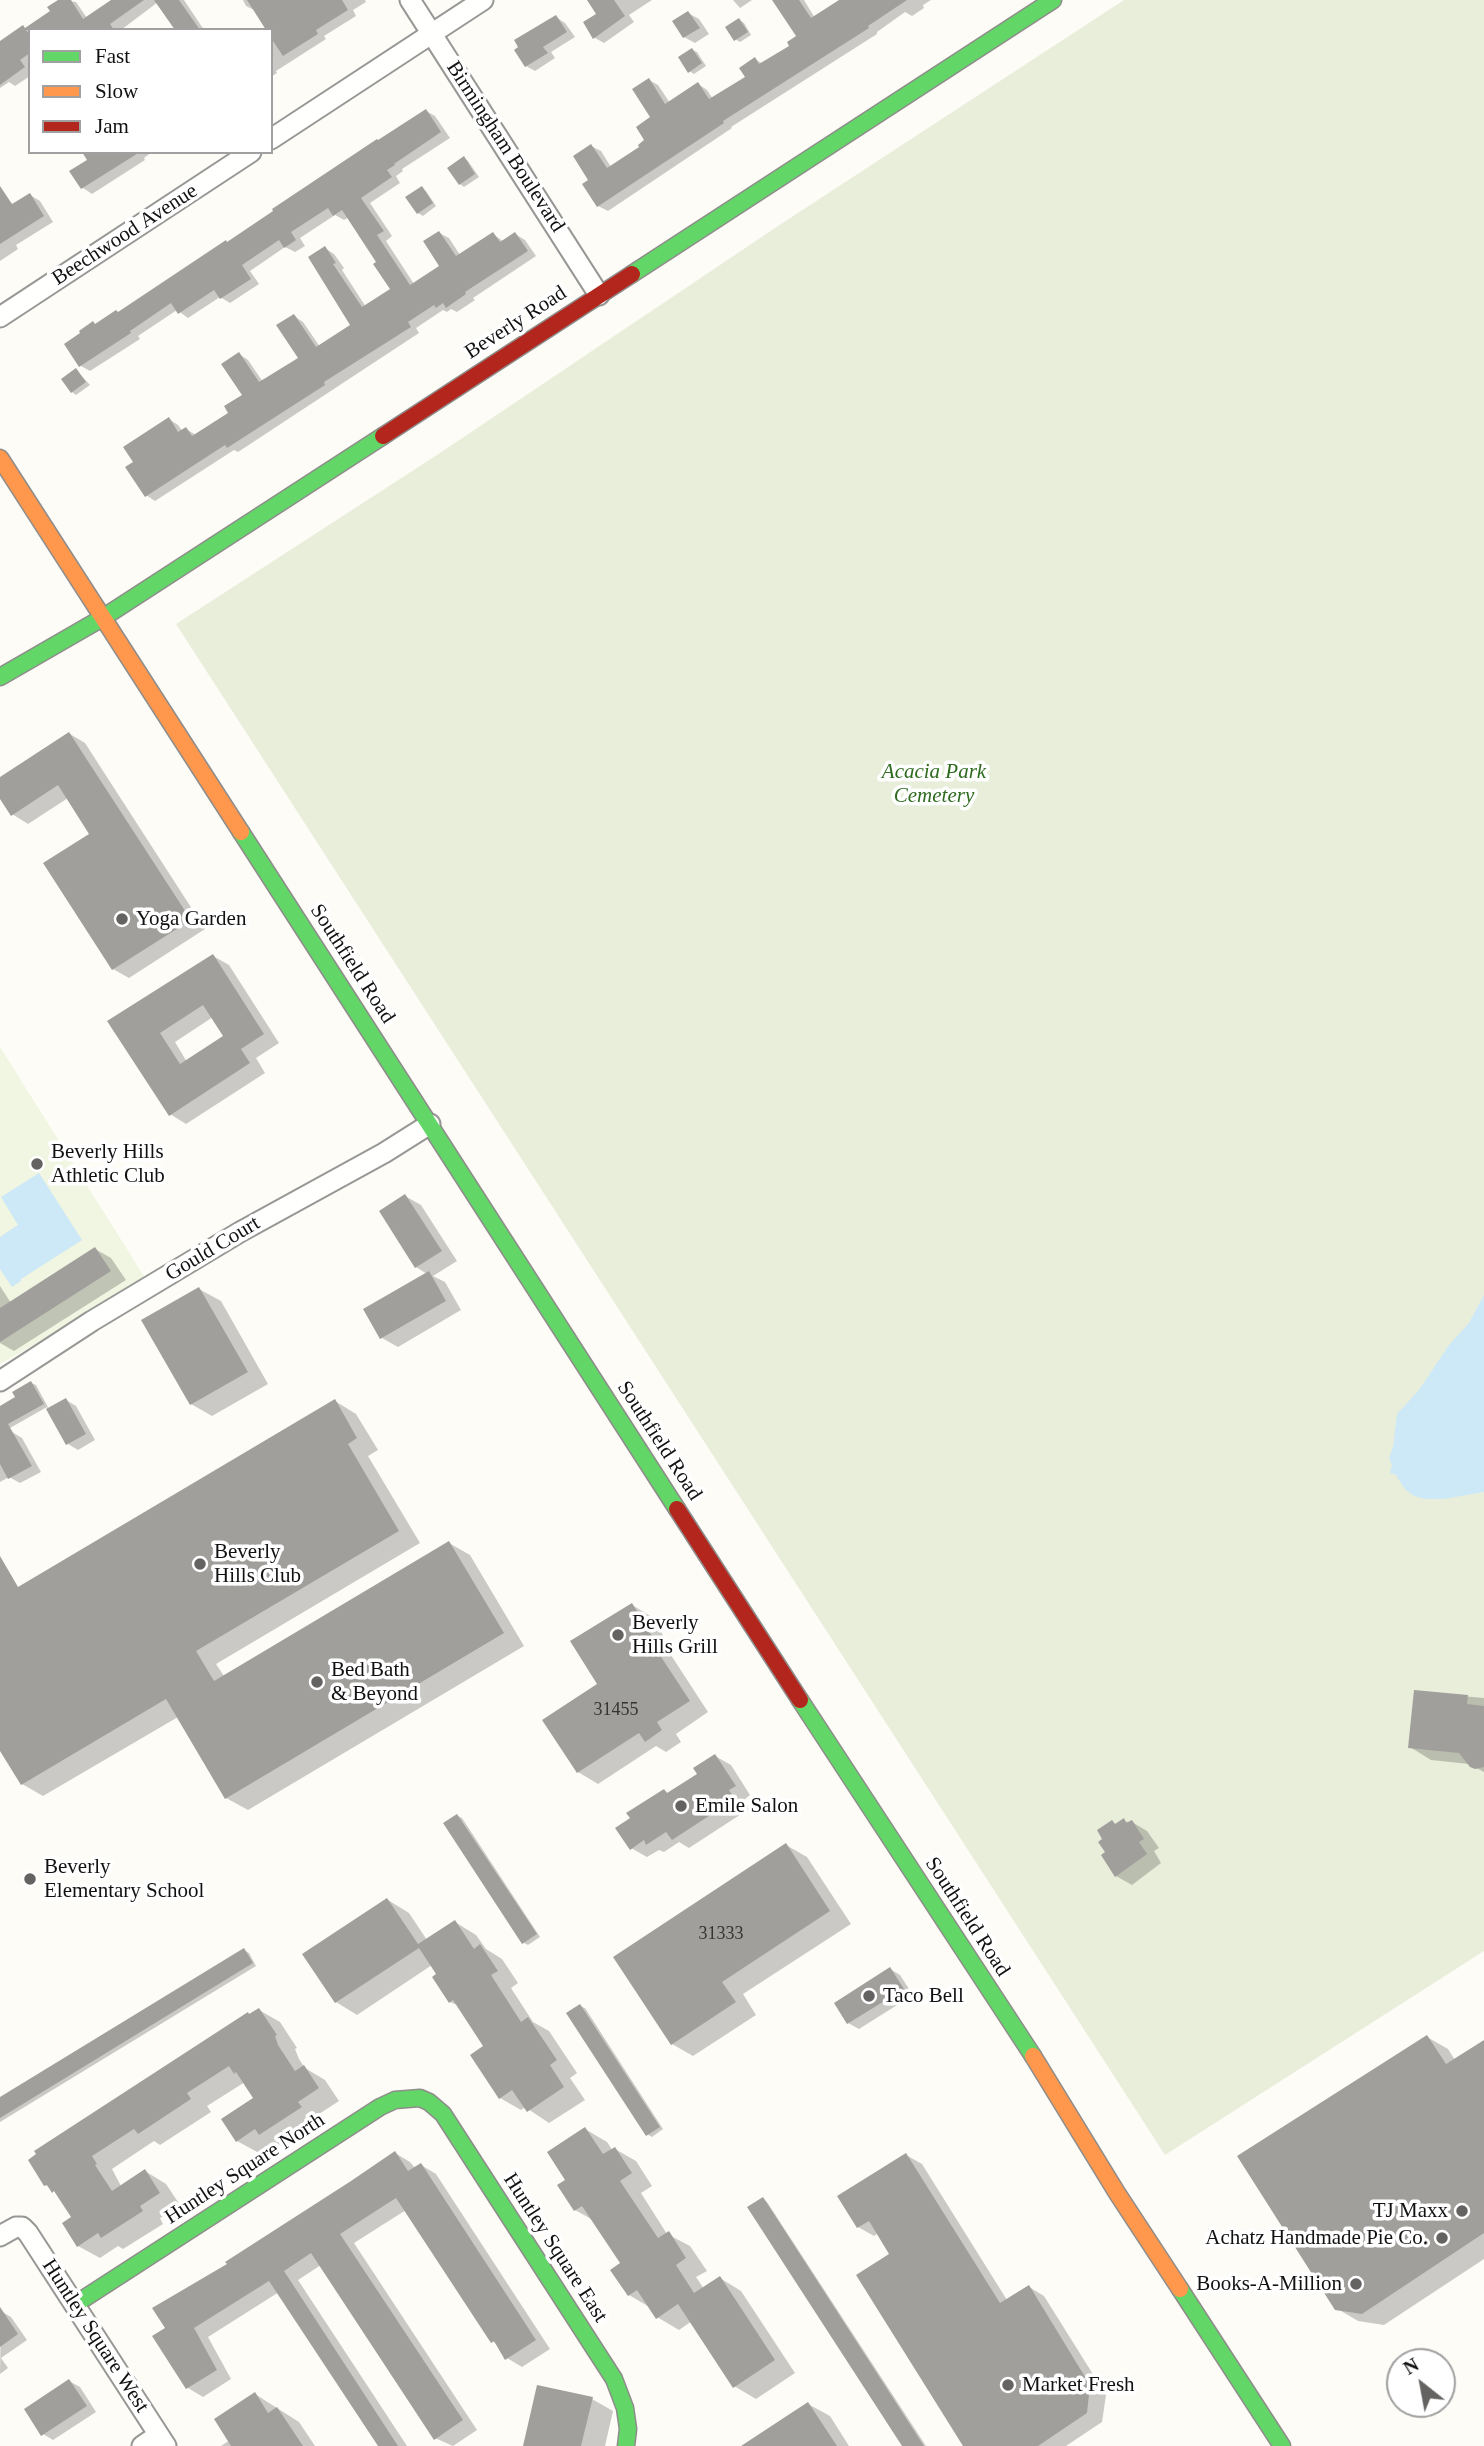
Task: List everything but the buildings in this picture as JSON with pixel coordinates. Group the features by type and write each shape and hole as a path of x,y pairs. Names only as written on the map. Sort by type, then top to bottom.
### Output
{"main road":[{"name":"Beverly Road","path":"1,673 104,617 1053,0"},
{"name":"Southfield Road","path":"0,458 1282,2446"},
{"name":"Huntley Square North","path":"74,2305 380,2107 394,2101 420,2098 443,2114"},
{"name":"Huntley Square East","path":"443,2114 614,2379 625,2408 628,2429 626,2446"}],"street":[{"name":"Birmingham Boulevard","path":"410,0 599,295"},
{"path":"273,138 483,0"},
{"name":"Beechwood Avenue","path":"0,317 248,154"},
{"name":"Gould Court","path":"0,1381 92,1321 240,1232 384,1153 430,1124"},
{"name":"Huntley Square West","path":"0,2236 16,2227 22,2227 28,2233 155,2442"}],"green space":[{"name":"Acacia Park Cemetery","path":"1124,0 1484,0 1484,1951 1165,2155 176,624 440,453 781,224"},
{"name":"Beverly Hills Athletic Club","path":"0,1047 147,1281 0,1364"}],"water":[{"path":"39,1173 82,1240 12,1287 0,1269 0,1237 18,1225 1,1197"},
{"path":"1484,1295 1484,1492 1444,1499 1414,1496 1405,1489 1395,1474 1390,1473 1392,1465 1389,1458 1397,1414 1419,1390 1449,1345 1469,1323"}],"traffic: fast":[{"path":"632,274 1053,0"},
{"path":"0,677 104,617 383,436"},
{"path":"241,832 677,1509"},
{"path":"800,1700 1033,2056"},
{"path":"74,2305 380,2107 395,2100 420,2098 443,2114 614,2379 625,2408 628,2429 626,2446"},
{"path":"1180,2289 1282,2446"}],"traffic: slow":[{"path":"0,458 241,832"},
{"path":"1033,2056 1180,2289"}],"traffic: jam":[{"path":"383,436 632,274"},
{"path":"677,1509 800,1700"}],"place":[{"name":"Yoga Garden","path":"122,919"},
{"name":"Beverly Hills Athletic Club","path":"37,1164"},
{"name":"Beverly Hills Club","path":"200,1564"},
{"name":"Beverly Hills Grill","path":"618,1635"},
{"name":"Bed Bath & Beyond","path":"317,1682"},
{"name":"Emile Salon","path":"681,1806"},
{"name":"Beverly Elementary School","path":"30,1879"},
{"name":"Taco Bell","path":"869,1996"},
{"name":"TJ Maxx","path":"1462,2211"},
{"name":"Achatz Handmade Pie Co.","path":"1442,2238"},
{"name":"Books-A-Million","path":"1356,2284"},
{"name":"Market Fresh","path":"1008,2385"}]}
